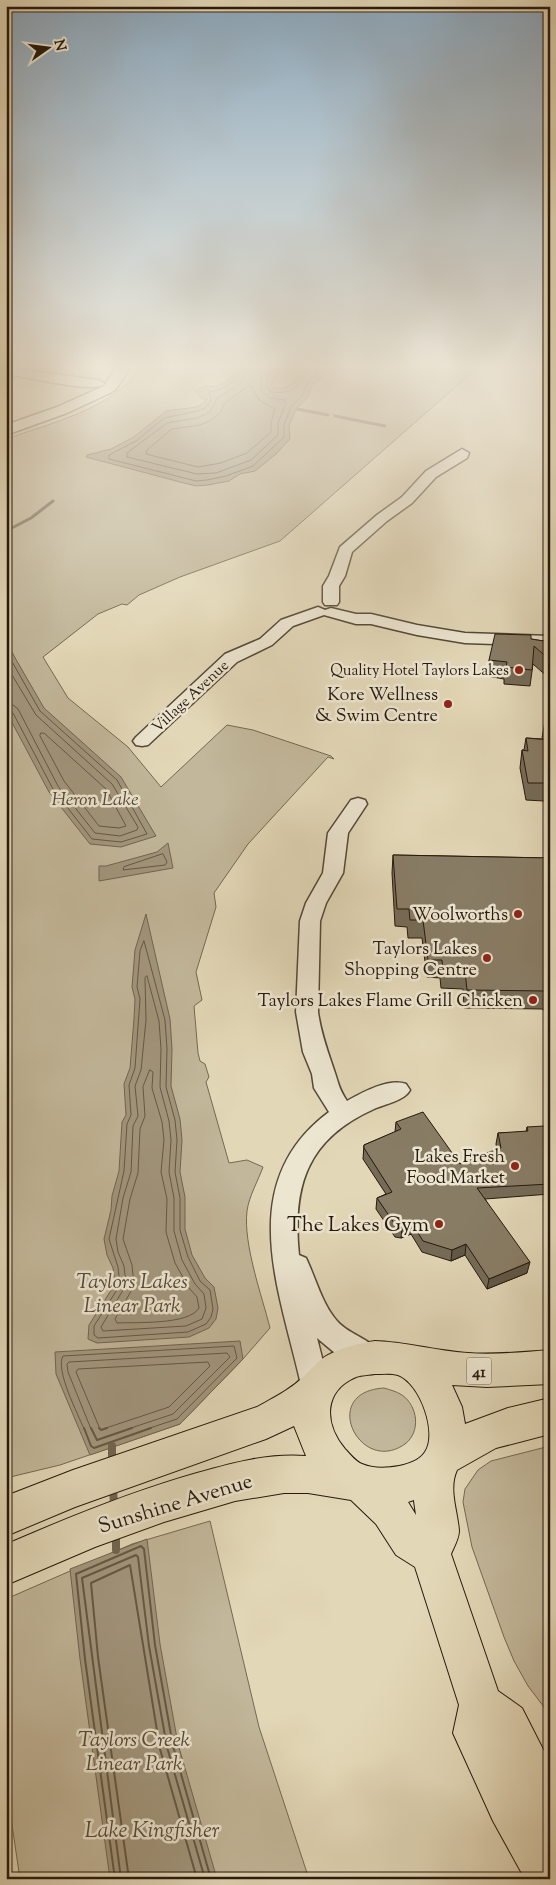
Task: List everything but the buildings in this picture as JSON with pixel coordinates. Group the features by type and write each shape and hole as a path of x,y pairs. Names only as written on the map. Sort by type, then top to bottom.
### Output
{"main road":[{"name":"41","path":"6,1516 266,1421 294,1408 334,1370 355,1360 368,1357 476,1370 550,1367"},
{"path":"408,1361 431,1381 439,1396 446,1421 434,1501 438,1533 431,1554 481,1705 476,1733 509,1805 550,1876"},
{"path":"315,1390 311,1402 315,1433 327,1458 390,1510 410,1541 431,1554"},
{"path":"356,1483 393,1488 415,1481 468,1442 496,1429 550,1416"},
{"name":"Sunshine Avenue","path":"6,1565 66,1538 158,1504 231,1482 283,1474 312,1475 356,1483"},
{"path":"481,1705 506,1724 550,1811"}],"street":[{"path":"460,456 431,474 406,500 345,550 337,576 331,586 329,608 356,619 371,619 417,630 465,638 550,641"},
{"name":"Village Avenue","path":"142,741 232,658 266,642 292,621 329,608"},
{"path":"350,1110 326,1088 324,1074 312,1042 307,1012 310,921 316,904 333,873 338,833 358,804"},
{"path":"315,1390 288,1270 284,1208 287,1191 299,1159 315,1137 350,1110 398,1090"},
{"path":"285,1235 313,1304 326,1328 345,1344 368,1357"}],"green space":[{"name":"Taylors Lakes Linear Park","path":"6,456 377,456 280,541 180,577 139,595 127,605 122,604 98,614 43,657 68,698 128,747 161,787 227,725 253,730 331,756 334,759 328,757 248,844 214,893 216,907 196,972 202,1000 194,1006 198,1053 200,1061 205,1064 209,1077 206,1082 229,1163 247,1160 263,1167 250,1200 247,1211 247,1224 250,1254 270,1328 243,1359 180,1424 60,1465 6,1478"},
{"path":"384,1388 400,1394 407,1400 416,1419 414,1433 410,1439 405,1444 388,1451 373,1449 361,1441 353,1430 350,1416 353,1403 364,1393"},
{"path":"550,1446 550,1715 528,1686 514,1661 504,1637 472,1547 463,1502 465,1489 478,1470 491,1461"},
{"name":"Taylors Creek Linear Park","path":"210,1521 259,1727 309,1879 20,1879 6,1784 6,1599 132,1544"}],"water":[{"path":"274,456 255,471 240,474 229,481 196,486 86,457"},
{"name":"Heron Lake","path":"6,639 44,708 121,777 156,836 121,847 90,844 49,792 7,713"},
{"path":"168,843 173,868 99,881 99,866 106,866 157,852"},
{"path":"146,914 170,1019 172,1049 171,1086 180,1119 182,1140 180,1172 185,1197 185,1229 192,1255 205,1278 214,1287 218,1308 216,1319 209,1328 189,1337 97,1343 88,1339 89,1325 115,1284 113,1268 107,1255 104,1239 119,1171 122,1122 126,1115 124,1084 130,1068 135,999 132,987 135,950"},
{"path":"240,1341 243,1359 180,1424 90,1455 56,1374 55,1352"},
{"name":"Lake Kingfisher","path":"147,1539 160,1644 178,1744 217,1879 110,1879 80,1659 70,1569"}],"waterway":[{"path":"6,531 31,518 53,501"},
{"path":"112,1446 112,1463"},
{"path":"113,1487 114,1506"},
{"path":"116,1534 116,1550"}],"place":[{"name":"Quality Hotel Taylors Lakes","path":"519,670"},
{"name":"Kore Wellness & Swim Centre","path":"448,704"},
{"name":"Woolworths","path":"518,914"},
{"name":"Taylors Lakes Shopping Centre","path":"487,958"},
{"name":"Taylors Lakes Flame Grill Chicken","path":"533,1000"},
{"name":"Lakes Fresh Food Market","path":"515,1166"},
{"name":"The Lakes Gym","path":"439,1224"}]}
